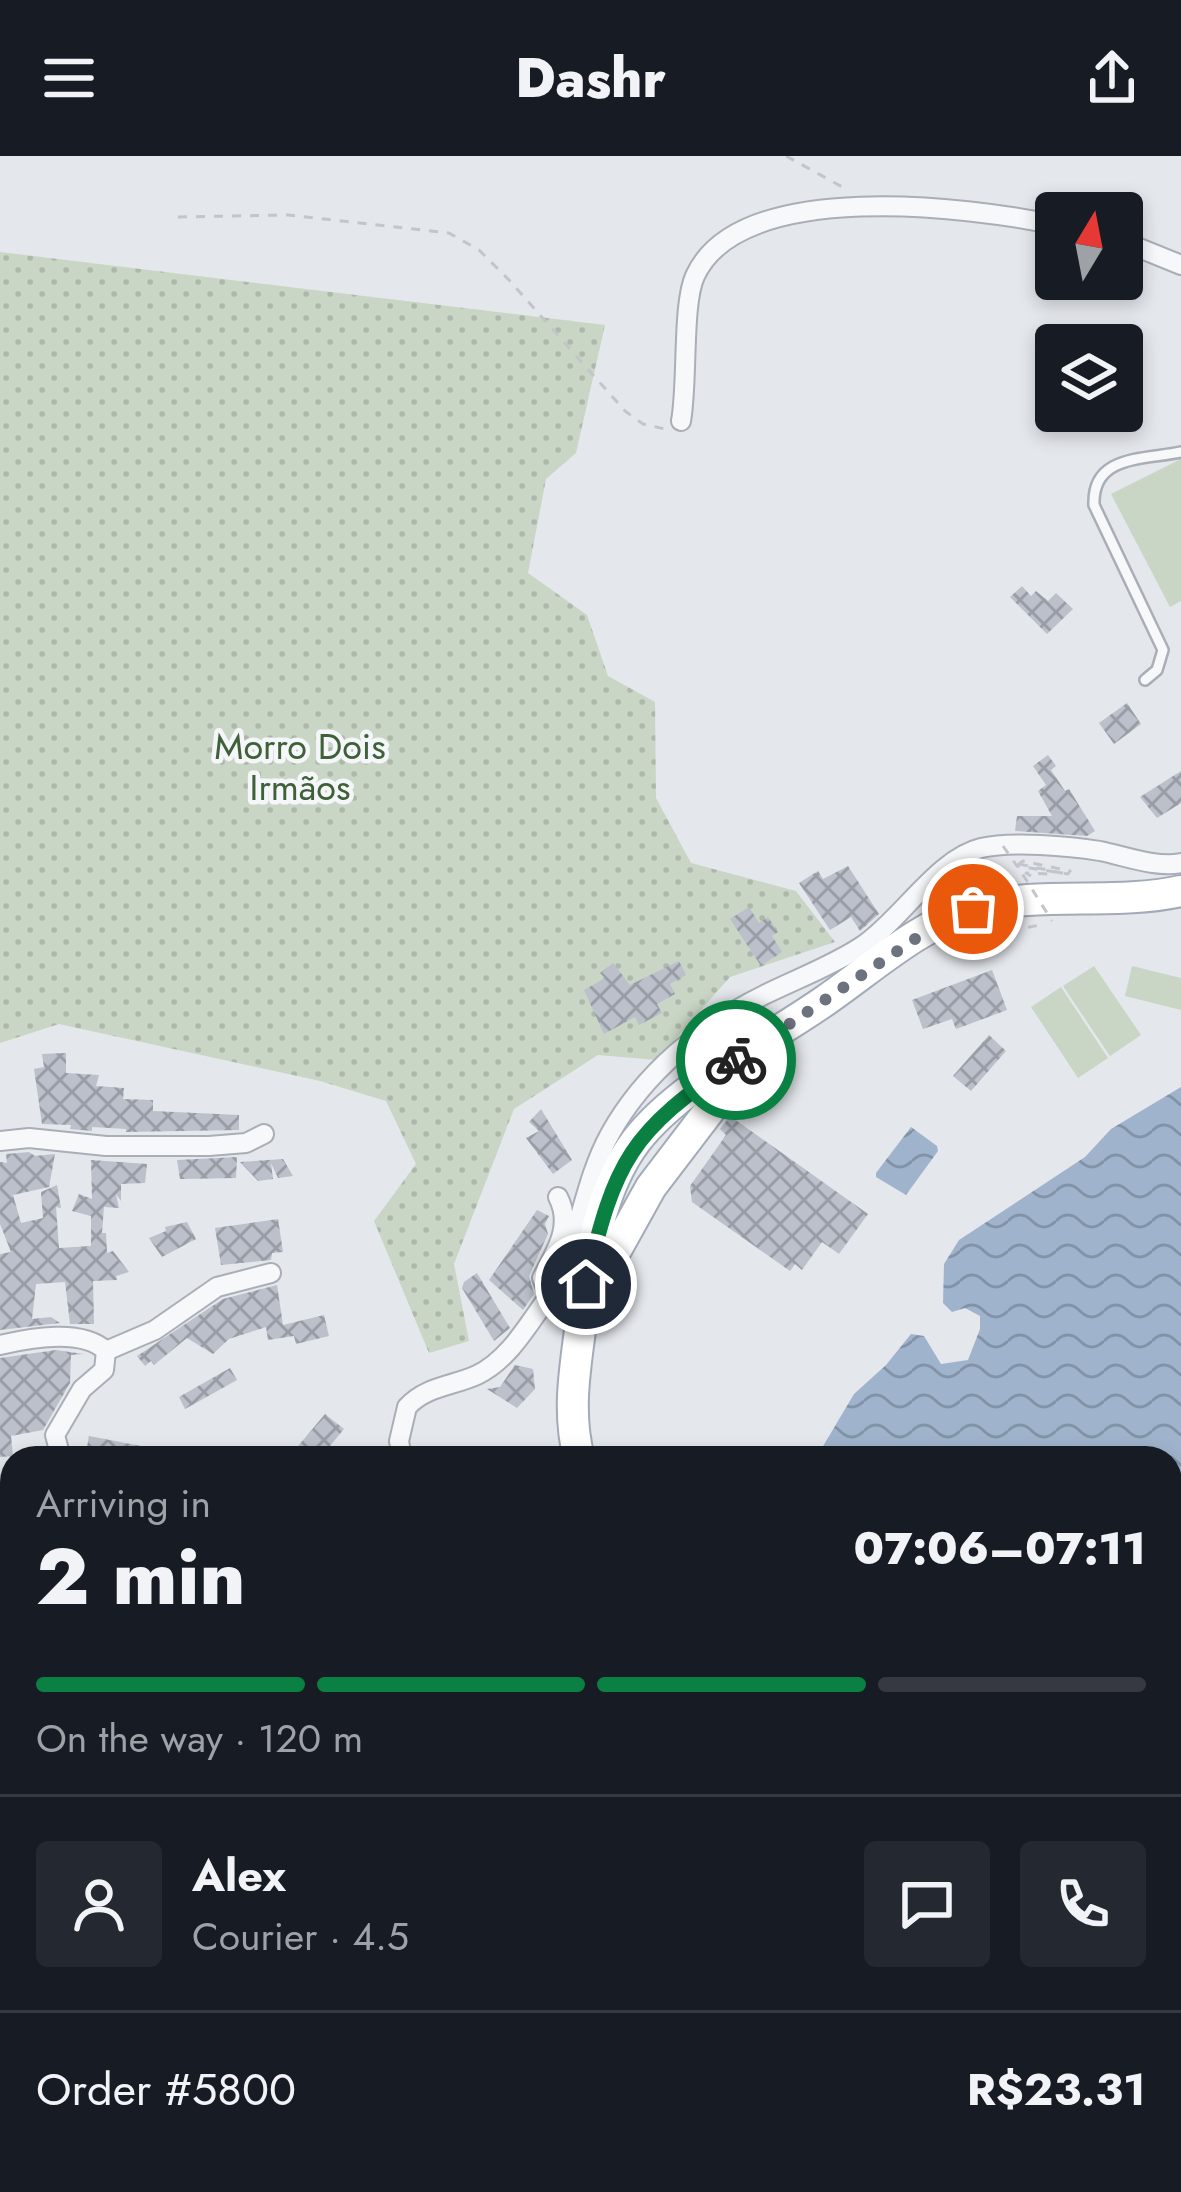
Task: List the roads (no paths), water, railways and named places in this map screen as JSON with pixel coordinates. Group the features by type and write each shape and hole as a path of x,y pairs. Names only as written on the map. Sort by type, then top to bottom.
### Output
{"main road":[{"path":"577,1446 571,1405 586,1284 625,1158 652,1124 924,933 973,909 1034,901 1155,897 1181,891"},
{"path":"580,1325 611,1253 651,1186 693,1128 770,1038"},
{"path":"651,1186 645,1162 652,1124"},
{"path":"608,1202 651,1186"}],"street":[{"path":"681,421 694,279 711,251 740,232 775,218 873,206 961,211 1035,222"},
{"path":"1143,250 1181,266"},
{"path":"400,1446 407,1407 433,1389 482,1373 511,1347 549,1296 572,1254 590,1177 611,1132 644,1083 699,1034 861,947 952,864 975,850 1003,845 1092,850 1168,865 1181,863"},
{"path":"0,1141 29,1138 106,1146 209,1146 246,1143 264,1134"},
{"path":"549,1296 542,1278 559,1247 565,1223 558,1197"},
{"path":"106,1351 155,1330 217,1287 271,1274"},
{"path":"0,1345 63,1338 86,1340 106,1351"},
{"path":"58,1446 55,1435 82,1390 104,1370 106,1351"}],"lane":[{"path":"1145,680 1157,670 1162,650 1094,506 1096,478 1108,467 1181,452"}],"water":[{"path":"1181,1087 1181,1446 823,1446 854,1394 911,1334 924,1336 941,1364 968,1360 980,1316 965,1308 952,1312 943,1303 944,1264 959,1240 1085,1157 1111,1129"},
{"path":"911,1127 938,1151 906,1195 876,1173"}],"park label":[{"name":"Morro Dois Irmãos","path":"300,766"}]}
